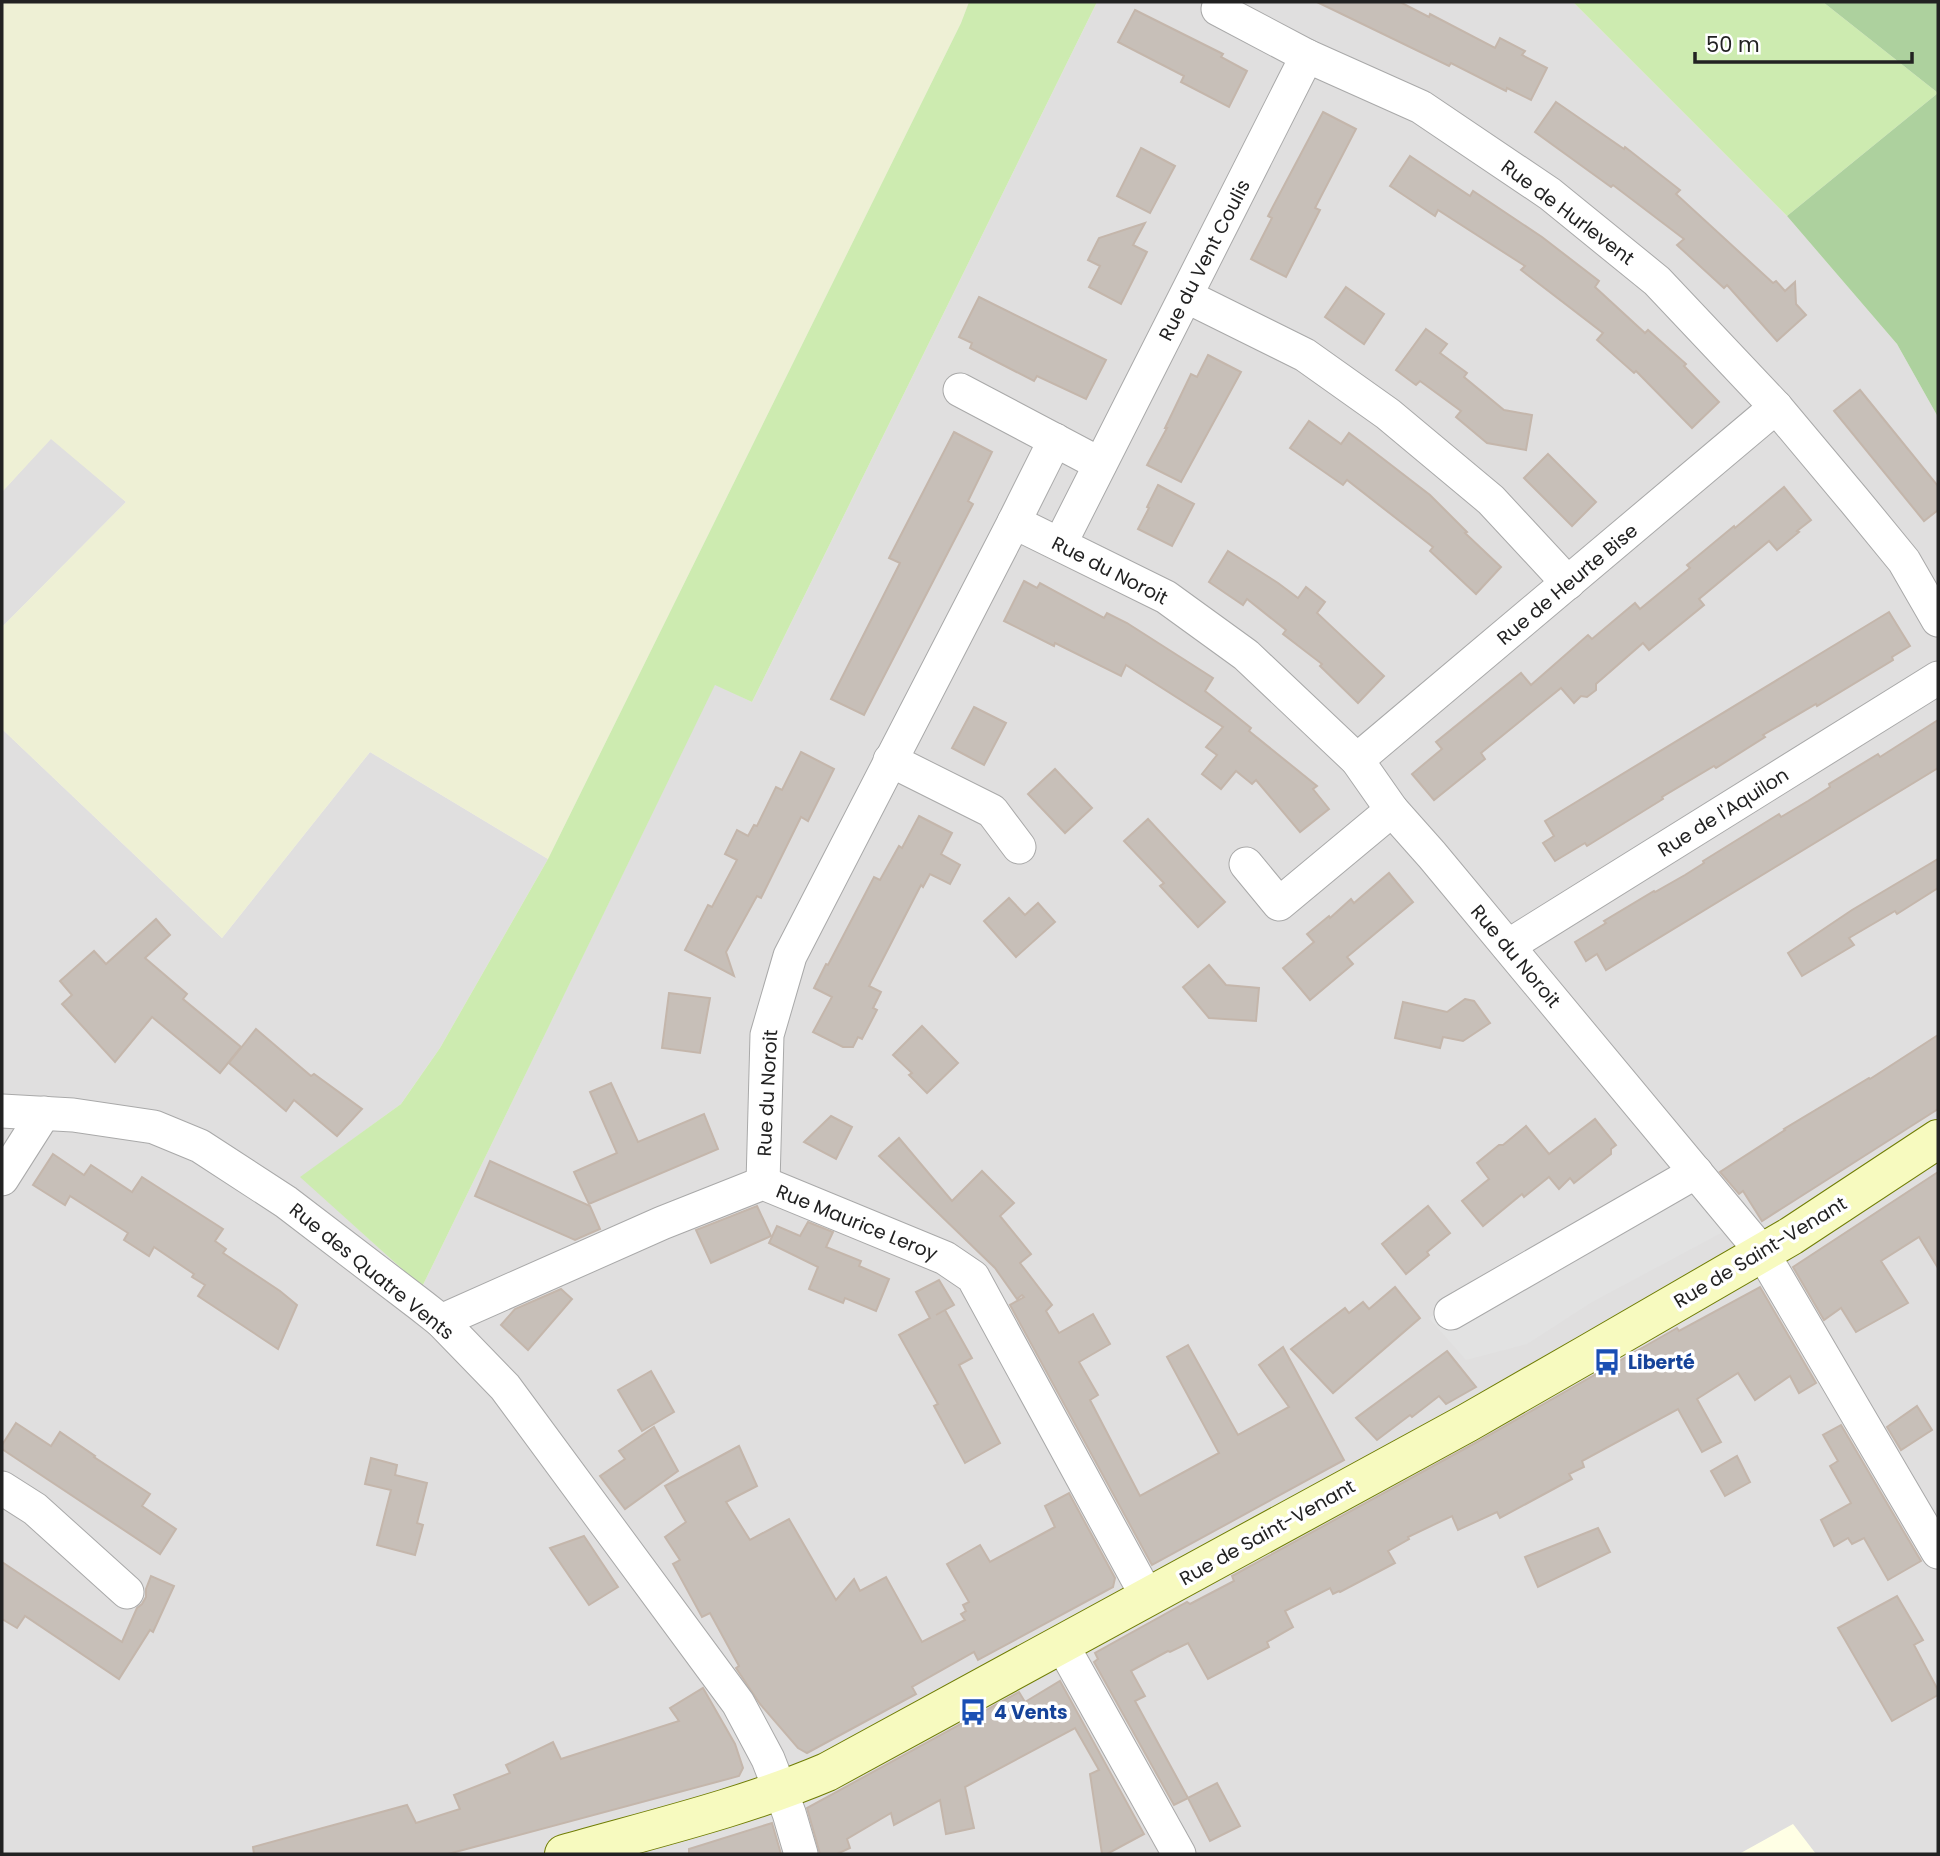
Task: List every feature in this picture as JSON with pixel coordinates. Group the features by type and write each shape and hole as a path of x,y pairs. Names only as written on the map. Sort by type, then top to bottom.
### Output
{"main road":[{"name":"Rue de Saint-Venant","path":"564,1854 780,1792 827,1772 1467,1423 1791,1236 1938,1139"}],"street":[{"name":"Rue de Hurlevent","path":"1218,9 1307,56 1421,107 1550,194 1657,281 1776,407 1854,500 1904,561 1938,620"},
{"name":"Rue du Vent Coulis","path":"1060,544 1307,56"},
{"path":"1186,296 1305,355 1388,414 1492,500 1568,583"},
{"path":"960,390 1101,464"},
{"name":"Rue de Heurte Bise","path":"1357,760 1776,407"},
{"path":"1014,522 1055,440"},
{"name":"Rue du Noroit","path":"763,1183 767,1035 789,956 1014,522 1166,597 1246,655 1357,760 1392,810 1762,1252 1938,1552"},
{"name":"Rue de l'Aquilon","path":"1508,946 1938,678"},
{"path":"890,760 992,811 1019,847"},
{"path":"1246,864 1279,904 1392,810"},
{"name":"Rue des Quatre Vents","path":"2,1111 73,1115 154,1127 200,1146 286,1202 431,1313 505,1387 738,1703 768,1759 802,1854"},
{"path":"2,1179 44,1113"},
{"path":"1451,1313 1696,1172"},
{"name":"Rue Maurice Leroy","path":"431,1313 763,1183 945,1258 973,1277 1148,1598"},
{"path":"2,1488 35,1509 127,1592"},
{"path":"1062,1643 1179,1854"}],"shaded area":[{"path":"2,2 969,2 548,859 370,752 222,938 2,729 2,627 126,502 51,439 2,492"},
{"path":"1097,2 1573,2 1787,216 1897,344 1938,417 1938,1854 2,1854 2,729 222,938 370,752 548,859 440,1048 401,1104 301,1177 422,1287 715,684 752,702"},
{"path":"51,438 126,502 2,627 2,492"},
{"path":"1675,1169 1723,1232 1592,1302 1527,1344 1466,1360 1429,1318"},
{"path":"1793,1824 1816,1854 1739,1854"}],"green space":[{"path":"969,2 1097,2 752,702 715,685 422,1287 300,1177 401,1104 440,1048 548,859"},
{"path":"1573,2 1823,2 1938,93 1787,216"},
{"path":"1823,2 1938,2 1938,93"},
{"path":"1938,93 1938,417 1897,344 1787,216"}],"building":[{"path":"1317,2 1400,2 1429,17 1430,14 1495,48 1500,38 1525,51 1522,55 1547,68 1531,100 1507,88 1506,91 1451,63 1449,66"},
{"path":"1135,10 1223,54 1221,57 1247,71 1229,107 1181,82 1184,76 1118,42"},
{"path":"1556,102 1624,149 1625,147 1680,190 1676,194 1773,283 1776,281 1785,291 1795,282 1796,304 1806,315 1777,341 1727,285 1724,288 1677,245 1684,239 1613,185 1611,187 1535,132"},
{"path":"1323,112 1356,129 1315,208 1320,210 1286,277 1251,259 1272,218 1268,216"},
{"path":"1141,148 1175,166 1150,213 1117,196"},
{"path":"1410,156 1470,196 1473,191 1542,237 1599,281 1595,287 1645,333 1648,330 1686,364 1684,366 1719,402 1692,428 1636,371 1634,373 1597,340 1603,333 1521,270 1525,266 1438,210 1435,216 1390,186"},
{"path":"1145,223 1133,245 1147,252 1121,304 1089,287 1100,266 1088,260 1099,238"},
{"path":"1346,287 1384,314 1364,344 1325,317"},
{"path":"979,297 1106,360 1086,399 1037,376 1034,381 970,348 972,343 959,337"},
{"path":"1426,329 1447,344 1440,353 1467,373 1464,377 1504,410 1532,415 1526,450 1487,443 1456,417 1461,411 1420,381 1416,385 1396,370"},
{"path":"1208,355 1241,372 1181,482 1147,465 1191,374 1197,377"},
{"path":"1860,390 1938,486 1938,510 1924,521 1834,411"},
{"path":"1309,421 1341,444 1349,433 1373,451 1430,495 1501,567 1476,594 1430,551 1433,547 1347,480 1343,485 1290,448"},
{"path":"954,432 992,452 968,501 973,504 864,715 831,699 900,563 889,558"},
{"path":"1548,454 1596,502 1572,526 1524,478"},
{"path":"1158,485 1194,504 1172,546 1138,529"},
{"path":"1784,487 1811,520 1777,550 1769,541 1699,599 1704,605 1649,650 1643,643 1596,684 1596,690 1587,697 1581,696 1574,703 1561,688 1481,753 1485,759 1434,800 1412,774 1442,749 1436,742 1521,673 1531,685 1588,635 1592,639 1635,603 1640,609 1690,568 1687,565"},
{"path":"1228,551 1298,598 1306,587 1325,602 1317,613 1384,676 1358,703 1320,666 1322,664 1283,634 1286,630 1247,599 1243,605 1209,582"},
{"path":"1024,581 1037,588 1040,583 1104,618 1107,613 1127,623 1213,678 1205,691 1317,786 1313,789 1329,809 1300,832 1256,780 1252,784 1236,771 1221,789 1202,774 1217,755 1206,747 1223,727 1126,665 1121,676 1004,621"},
{"path":"1889,612 1910,646 1892,657 1893,660 1763,735 1765,737 1716,768 1714,766 1662,797 1663,799 1587,846 1585,843 1555,861 1543,843 1554,836 1545,821"},
{"path":"974,707 1006,723 984,765 952,748"},
{"path":"1938,720 1938,768 1606,970 1597,954 1586,961 1575,942 1606,923 1604,921 1685,875 1779,814 1781,817 1808,801 1830,787 1829,784 1878,754 1880,757"},
{"path":"801,752 834,769 808,821 801,817 761,898 757,896 726,952 734,976 685,950 708,905 712,907 737,860 725,854 737,830 748,836 754,825 757,826 776,787 782,790"},
{"path":"1055,769 1092,808 1065,833 1028,794"},
{"path":"919,816 952,833 941,854 960,865 950,884 930,874 923,887 921,885 869,986 881,992 873,1008 877,1010 862,1039 858,1037 853,1047 843,1047 813,1032 832,997 814,988 874,877 880,880 899,846 902,848"},
{"path":"1148,819 1225,902 1198,927 1160,886 1164,883 1124,841"},
{"path":"1938,859 1938,888 1897,914 1895,911 1849,938 1854,945 1802,976 1788,953 1852,910"},
{"path":"1389,873 1413,902 1347,957 1353,964 1310,1000 1283,968 1314,942 1307,934 1351,899 1354,903"},
{"path":"1009,898 1025,915 1038,903 1055,922 1016,957 984,921"},
{"path":"156,919 170,935 145,958 187,994 183,999 241,1047 220,1073 152,1017 115,1062 62,1004 72,995 60,981 94,951 106,964"},
{"path":"1209,965 1226,985 1259,988 1256,1021 1209,1018 1183,987"},
{"path":"669,993 710,998 700,1053 662,1048"},
{"path":"1465,999 1474,1001 1490,1023 1463,1041 1443,1037 1440,1048 1395,1038 1403,1002 1447,1012"},
{"path":"922,1026 958,1063 927,1093 909,1075 912,1073 893,1055"},
{"path":"256,1029 311,1076 314,1074 362,1109 337,1136 294,1100 286,1111 229,1063"},
{"path":"1938,1035 1938,1109 1762,1221 1743,1191 1739,1194 1720,1172 1784,1129 1870,1079"},
{"path":"611,1083 638,1142 704,1114 718,1149 589,1204 574,1172 617,1153 590,1092"},
{"path":"831,1116 852,1127 836,1159 804,1142"},
{"path":"1595,1119 1616,1145 1611,1149 1611,1154 1574,1183 1570,1178 1559,1189 1549,1177 1524,1197 1522,1194 1483,1226 1462,1201 1489,1179 1477,1163 1526,1126 1549,1154"},
{"path":"899,1138 952,1201 982,1171 1014,1203 1000,1216 1031,1254 1020,1263 1052,1305 1046,1311 1059,1333 1093,1314 1110,1344 1079,1362 1098,1395 1090,1400 1140,1496 1219,1453 1167,1357 1188,1345 1238,1435 1289,1407 1259,1365 1283,1347 1344,1460 1152,1565 1010,1305 1024,1297 1022,1295 1017,1299 995,1268 879,1156"},
{"path":"53,1154 84,1175 91,1165 132,1192 142,1177 223,1229 215,1241 226,1249 223,1253 297,1305 278,1349 198,1296 205,1285 192,1277 194,1274 154,1247 149,1256 124,1240 128,1233 70,1196 65,1205 33,1185"},
{"path":"490,1161 590,1206 600,1229 575,1240 475,1196"},
{"path":"1938,1172 1938,1268 1919,1237 1881,1261 1908,1303 1856,1332 1841,1308 1824,1320 1793,1267"},
{"path":"757,1206 771,1236 711,1263 696,1230"},
{"path":"1428,1206 1450,1233 1406,1274 1382,1244"},
{"path":"808,1222 833,1232 826,1247 861,1261 859,1266 889,1279 876,1311 845,1298 843,1303 809,1289 818,1267 769,1243 777,1226 800,1236"},
{"path":"939,1280 954,1305 945,1310 972,1358 959,1365 1000,1443 965,1463 934,1406 938,1404 899,1335 930,1318 916,1292"},
{"path":"1395,1287 1420,1318 1333,1393 1291,1349 1345,1308 1349,1313 1363,1302 1369,1309"},
{"path":"1760,1287 1816,1383 1799,1393 1790,1376 1755,1400 1738,1373 1697,1399 1721,1442 1702,1452 1678,1409 1582,1461 1584,1467 1569,1474 1572,1479 1500,1518 1497,1512 1458,1530 1452,1516 1408,1537 1409,1539 1388,1551 1395,1563 1340,1592 1333,1594 1330,1588 1285,1611 1293,1627 1267,1642 1269,1647 1208,1679 1188,1643 1131,1671 1145,1696 1135,1701 1188,1798 1174,1805 1094,1662 1098,1659 1095,1653 1187,1602 1190,1604 1234,1581 1232,1576 1477,1442 1677,1328 1679,1331"},
{"path":"561,1289 572,1299 528,1350 501,1325 515,1309"},
{"path":"1447,1351 1476,1387 1446,1404 1439,1396 1377,1440 1356,1418"},
{"path":"651,1371 674,1412 642,1431 618,1390"},
{"path":"1917,1406 1932,1430 1901,1450 1887,1427"},
{"path":"16,1423 51,1446 60,1432 150,1494 142,1506 176,1529 160,1554 2,1449"},
{"path":"1841,1425 1921,1561 1888,1580 1864,1538 1852,1544 1848,1538 1834,1546 1821,1520 1851,1503 1830,1466 1838,1461 1823,1435"},
{"path":"654,1427 678,1471 625,1509 600,1476 625,1459 619,1451"},
{"path":"739,1446 757,1486 726,1502 750,1540 789,1519 836,1600 854,1579 860,1591 886,1577 922,1642 965,1620 961,1614 966,1611 963,1605 969,1602 947,1564 980,1545 990,1562 1055,1527 1045,1506 1069,1493 1115,1578 1113,1587 978,1660 974,1652 912,1687 916,1694 807,1753 798,1748 760,1704 736,1668 739,1666 710,1613 702,1617 673,1564 680,1560 665,1537 686,1522 665,1486"},
{"path":"1737,1456 1750,1482 1725,1496 1711,1471"},
{"path":"371,1458 397,1465 395,1475 427,1483 417,1523 423,1525 415,1555 377,1545 391,1490 365,1484"},
{"path":"1598,1528 1610,1552 1538,1587 1525,1557"},
{"path":"584,1536 618,1587 589,1605 550,1548"},
{"path":"2,1562 122,1642 137,1608 146,1597 151,1576 174,1586 153,1632 150,1630 119,1679 25,1616 17,1628 2,1619"},
{"path":"1897,1596 1923,1640 1914,1645 1938,1690 1938,1695 1892,1721 1838,1628"},
{"path":"1060,1681 1144,1834 1107,1854 1102,1854 1090,1774 1099,1770 1075,1728 965,1787 974,1828 946,1834 940,1800 894,1825 891,1813 847,1839 850,1848 837,1854 820,1854 807,1808 1019,1692 1025,1702"},
{"path":"703,1688 735,1744 743,1768 739,1776 448,1854 254,1854 253,1847 407,1805 416,1823 460,1809 454,1795 510,1773 506,1765 553,1742 561,1759 679,1721 670,1708"},
{"path":"1217,1783 1240,1826 1210,1841 1188,1798"},
{"path":"772,1823 781,1854 689,1854 689,1849"}],"place":[{"name":"Liberté","path":"1607,1362"},
{"name":"4 Vents","path":"973,1712"}]}
